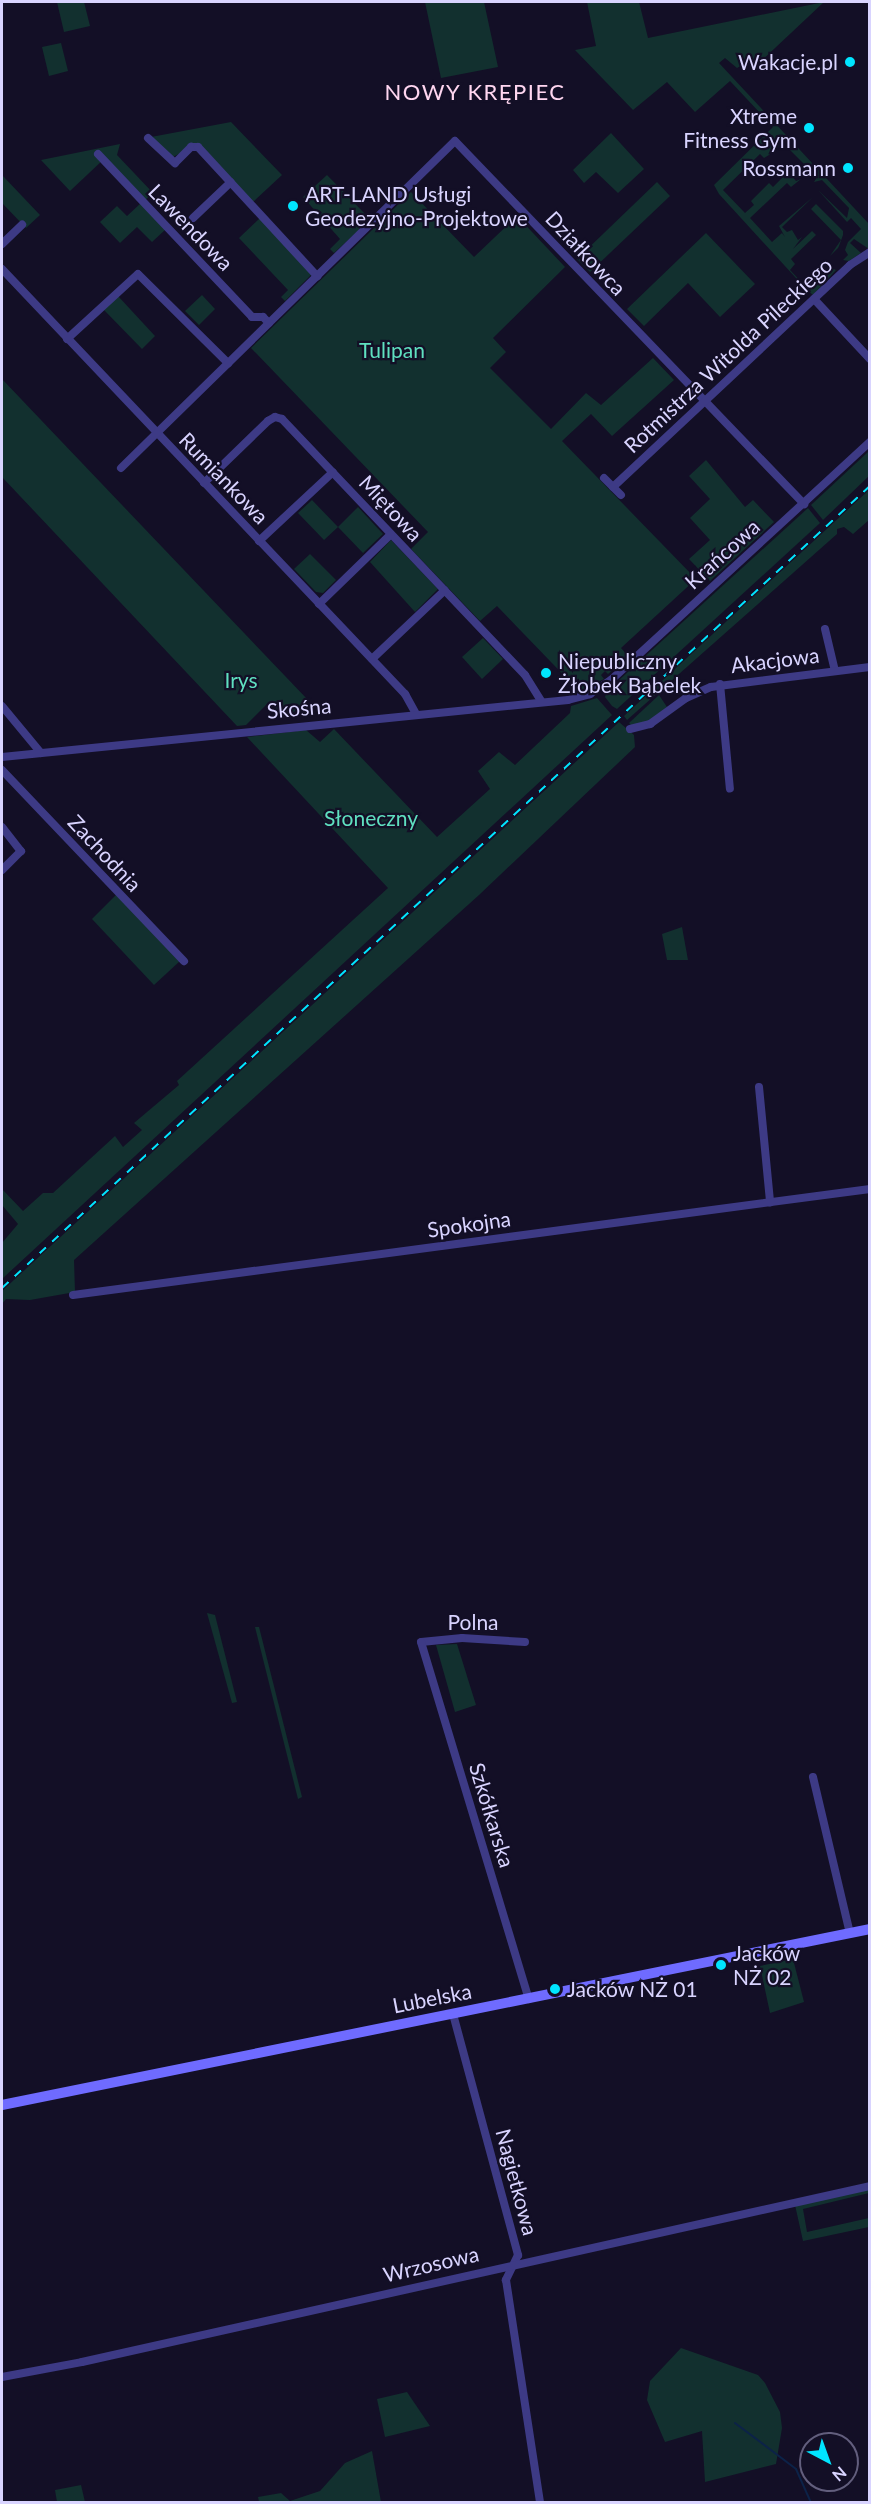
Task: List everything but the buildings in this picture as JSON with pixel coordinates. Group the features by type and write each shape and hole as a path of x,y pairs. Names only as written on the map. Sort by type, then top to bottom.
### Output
{"main road":[{"name":"Lubelska","path":"2,2105 870,1929"}],"street":[{"path":"148,138 175,163 191,147 198,147 317,276"},
{"name":"Działkowca","path":"228,363 266,320 317,276 455,141 804,504"},
{"name":"Lawendowa","path":"98,154 252,316 266,320"},
{"path":"193,218 231,183"},
{"path":"2,244 22,225"},
{"name":"Rotmistrza Witolda Pileckiego","path":"613,487 854,262 870,252"},
{"name":"Rumiankowa","path":"2,270 372,659 410,701 416,714"},
{"path":"67,339 138,274 228,363 121,468"},
{"name":"Rotmistrza Witolda Pileckiego","path":"814,299 870,359"},
{"name":"Miętowa","path":"204,483 275,417 333,472 525,675 541,701"},
{"name":"Krańcowa","path":"597,690 870,442"},
{"path":"260,541 333,472"},
{"path":"604,478 621,495"},
{"path":"319,604 391,534"},
{"path":"372,659 445,591"},
{"name":"Akacjowa","path":"825,630 835,671"},
{"name":"Akacjowa","path":"630,729 645,726 686,698 720,684 870,667"},
{"name":"Akacjowa","path":"720,684 730,789"},
{"name":"Skośna","path":"2,757 568,700 597,690"},
{"path":"2,706 41,753"},
{"name":"Zachodnia","path":"2,770 184,961"},
{"path":"2,827 21,851 2,870"},
{"path":"759,1087 770,1202"},
{"name":"Spokojna","path":"73,1295 870,1188"},
{"name":"Polna","path":"421,1642 462,1638 525,1642"},
{"name":"Szkółkarska","path":"421,1642 529,1999"},
{"path":"813,1777 850,1933"},
{"name":"Nagietkowa","path":"453,2014 518,2255 506,2280 540,2502"},
{"name":"Wrzosowa","path":"2,2377 82,2362 514,2263 870,2186"}],"green space":[{"path":"57,2 84,2 90,26 64,32"},
{"path":"425,2 484,2 498,67 441,78"},
{"path":"587,2 639,2 648,38 824,2 757,65 749,61 737,68 725,58 719,63 869,224 869,249 854,239 850,243 861,253 849,261 843,260 848,255 845,250 848,242 861,229 851,218 847,222 818,190 847,218 849,208 822,180 814,182 817,177 786,146 777,142 779,146 769,155 764,158 760,154 723,190 745,213 754,205 751,201 769,183 773,187 783,177 780,172 786,167 794,172 791,175 796,181 801,179 791,187 787,183 750,218 772,242 782,233 785,237 779,226 813,197 782,227 787,232 792,230 798,240 802,237 793,249 812,231 816,235 791,259 795,264 790,270 807,288 811,285 814,288 831,272 829,267 836,270 813,295 806,289 719,194 714,185 773,127 730,81 695,112 667,82 633,110 575,50 596,46"},
{"path":"61,43 68,71 49,76 42,47"},
{"path":"231,122 282,175 253,202 197,144 173,157 151,137"},
{"path":"611,133 644,169 618,193 596,172 584,183 573,170"},
{"path":"120,144 117,155 153,193 144,201 104,159 70,191 41,160"},
{"path":"2,175 40,215 26,228 2,203"},
{"path":"327,175 370,219 363,225 360,221 356,224 360,229 334,253 330,249 340,239 303,197"},
{"path":"657,182 670,196 590,272 577,259"},
{"name":"Tulipan","path":"411,192 474,257 517,216 565,267 493,338 506,352 490,368 551,429 586,393 601,405 653,358 674,380 612,436 591,414 562,441 696,579 621,648 629,657 608,674 605,671 601,675 604,679 584,689 578,690 497,606 480,621 411,549 428,532 251,348"},
{"path":"141,203 166,229 152,242 137,227 120,243 100,222 117,206 127,216"},
{"path":"816,204 843,231 843,235 838,248 830,256 841,240 811,209"},
{"path":"260,218 312,274 285,301 281,297 288,290 239,238"},
{"path":"706,233 755,284 720,317 688,283 644,326 627,309"},
{"path":"202,295 215,309 199,325 185,311"},
{"path":"118,296 155,336 142,349 104,310"},
{"name":"Irys","path":"2,379 308,700 288,717 268,703 246,725 237,726 2,477"},
{"path":"869,451 869,476 823,520 811,505"},
{"path":"706,460 745,507 753,500 774,522 710,581 689,559 710,540 690,518 710,499 689,476"},
{"path":"869,490 869,520 853,534 844,527 837,529 837,534 627,720 624,716"},
{"path":"312,500 338,527 324,540 298,513"},
{"path":"358,507 383,534 363,553 338,527"},
{"path":"808,508 820,523 617,709 612,706 605,697 607,691"},
{"path":"391,540 438,589 415,612 370,562"},
{"path":"310,554 336,580 323,593 316,592 294,569"},
{"path":"483,638 503,659 482,679 462,657"},
{"path":"659,695 667,707 651,720 634,728 629,723"},
{"name":"Słoneczny","path":"597,698 612,715 2,1279 2,1243 18,1224 2,1205 2,1189 23,1211 43,1193 53,1193 115,1136 123,1147 142,1130 134,1123 179,1085 177,1081 388,888 247,737 306,730 320,742 334,729 437,837 490,789 478,771 499,752 515,765 570,713 571,706"},
{"path":"619,722 634,735 635,747 479,895 74,1260 75,1292 30,1300 6,1299 2,1304 2,1291"},
{"path":"116,895 180,961 154,985 92,919"},
{"path":"682,927 688,960 667,960 662,934"},
{"path":"207,1613 215,1615 237,1702 232,1703"},
{"path":"255,1627 259,1627 302,1797 298,1799"},
{"path":"457,1644 476,1705 455,1712 436,1645"},
{"path":"793,1959 804,2002 770,2013 760,1966"},
{"path":"869,2189 869,2193 803,2209 807,2232 869,2218 869,2227 803,2241 795,2205"},
{"path":"681,2348 758,2375 765,2383 780,2412 782,2428 776,2464 705,2482 702,2431 665,2442 647,2400 650,2381"},
{"path":"407,2392 430,2426 385,2437 377,2399"},
{"path":"372,2451 381,2502 259,2502 258,2497 281,2493 290,2501 320,2491 345,2463"},
{"path":"81,2485 85,2502 57,2502 55,2490"}],"waterway":[{"path":"735,2423 796,2469 811,2502"}],"railway":[{"path":"2,1288 870,486"}],"place":[{"name":"Wakacje.pl","path":"850,62"},
{"name":"Xtreme Fitness Gym","path":"809,128"},
{"name":"Rossmann","path":"848,168"},
{"name":"ART-LAND Usługi Geodezyjno-Projektowe","path":"293,206"},
{"name":"Niepubliczny Żłobek Bąbelek","path":"546,673"},
{"name":"Jacków NŻ 02","path":"721,1965"},
{"name":"Jacków NŻ 01","path":"555,1989"}],"district":[{"name":"NOWY KRĘPIEC","path":"475,92"}]}
